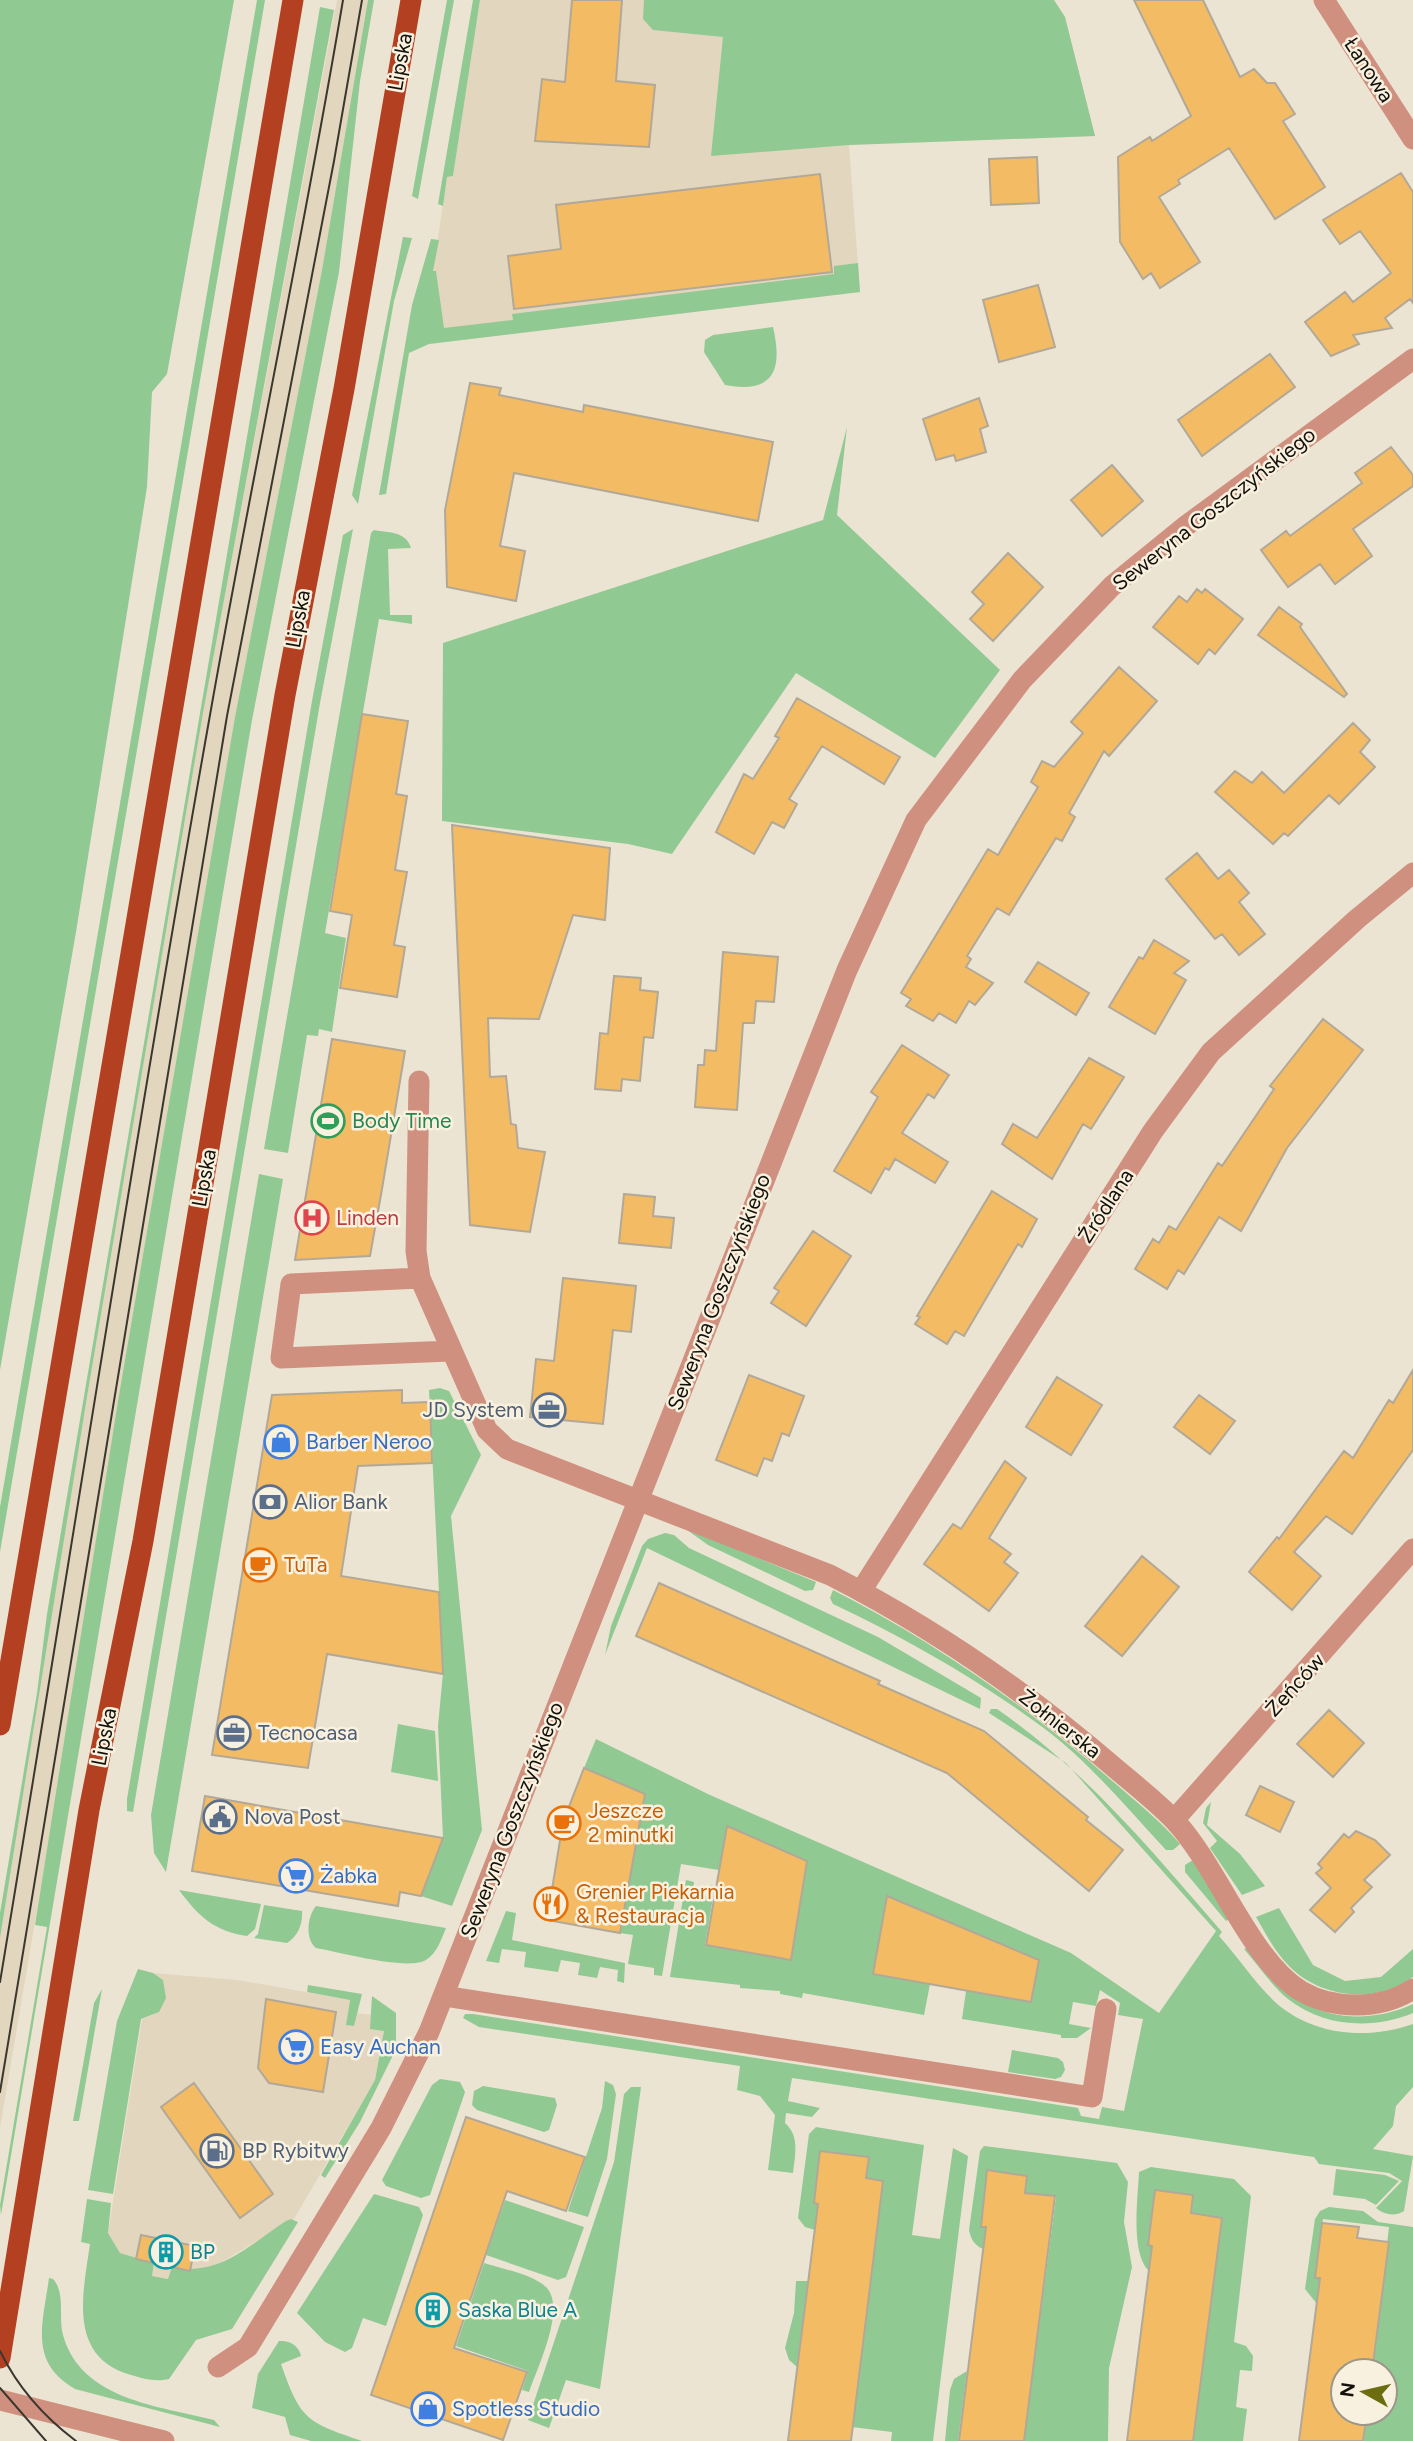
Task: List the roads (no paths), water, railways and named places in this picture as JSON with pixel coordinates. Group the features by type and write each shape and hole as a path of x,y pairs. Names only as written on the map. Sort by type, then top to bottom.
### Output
{"main road":[{"path":"0,1725 293,0"},
{"name":"Lipska","path":"0,2357 89,1810 143,1541 285,695 344,389 411,0"}],"street":[{"name":"Łanowa","path":"1324,0 1413,139"},
{"name":"Seweryna Goszczyńskiego","path":"218,2367 248,2347 330,2216 381,2128 444,1996 846,970 916,820 1022,680 1112,586 1186,525 1413,359"},
{"name":"Źródlana","path":"861,1591 1153,1131 1212,1052 1357,919 1413,873"},
{"name":"Żołnierska","path":"419,1081 416,1251 420,1278 450,1351 487,1430 495,1441 507,1449 830,1575 861,1591 1028,1697 1076,1734 1174,1820 1195,1845 1269,1960 1301,1990 1321,1999 1361,2005 1384,2002 1413,1989"},
{"path":"420,1278 292,1284 281,1358 450,1351"},
{"name":"Żeńców","path":"1174,1820 1413,1549"},
{"path":"444,1996 1092,2097 1106,2008"},
{"path":"0,2400 164,2441"}],"tram line":[{"path":"0,1982 182,873 343,0"},
{"path":"0,2092 227,716 334,161 362,0"},
{"path":"0,2351 33,2401 76,2441"},
{"path":"0,2388 46,2441"}],"place":[{"name":"Body Time","path":"328,1121"},
{"name":"Linden","path":"312,1218"},
{"name":"JD System","path":"549,1410"},
{"name":"Barber Neroo","path":"281,1442"},
{"name":"Alior Bank","path":"270,1502"},
{"name":"TuTa","path":"260,1565"},
{"name":"Tecnocasa","path":"234,1733"},
{"name":"Nova Post","path":"220,1817"},
{"name":"Jeszcze 2 minutki","path":"564,1823"},
{"name":"Żabka","path":"296,1876"},
{"name":"Grenier Piekarnia & Restauracja","path":"551,1904"},
{"name":"Easy Auchan","path":"296,2047"},
{"name":"BP Rybitwy","path":"217,2151"},
{"name":"BP","path":"166,2252"},
{"name":"Saska Blue A","path":"433,2310"},
{"name":"Spotless Studio","path":"428,2409"}]}
